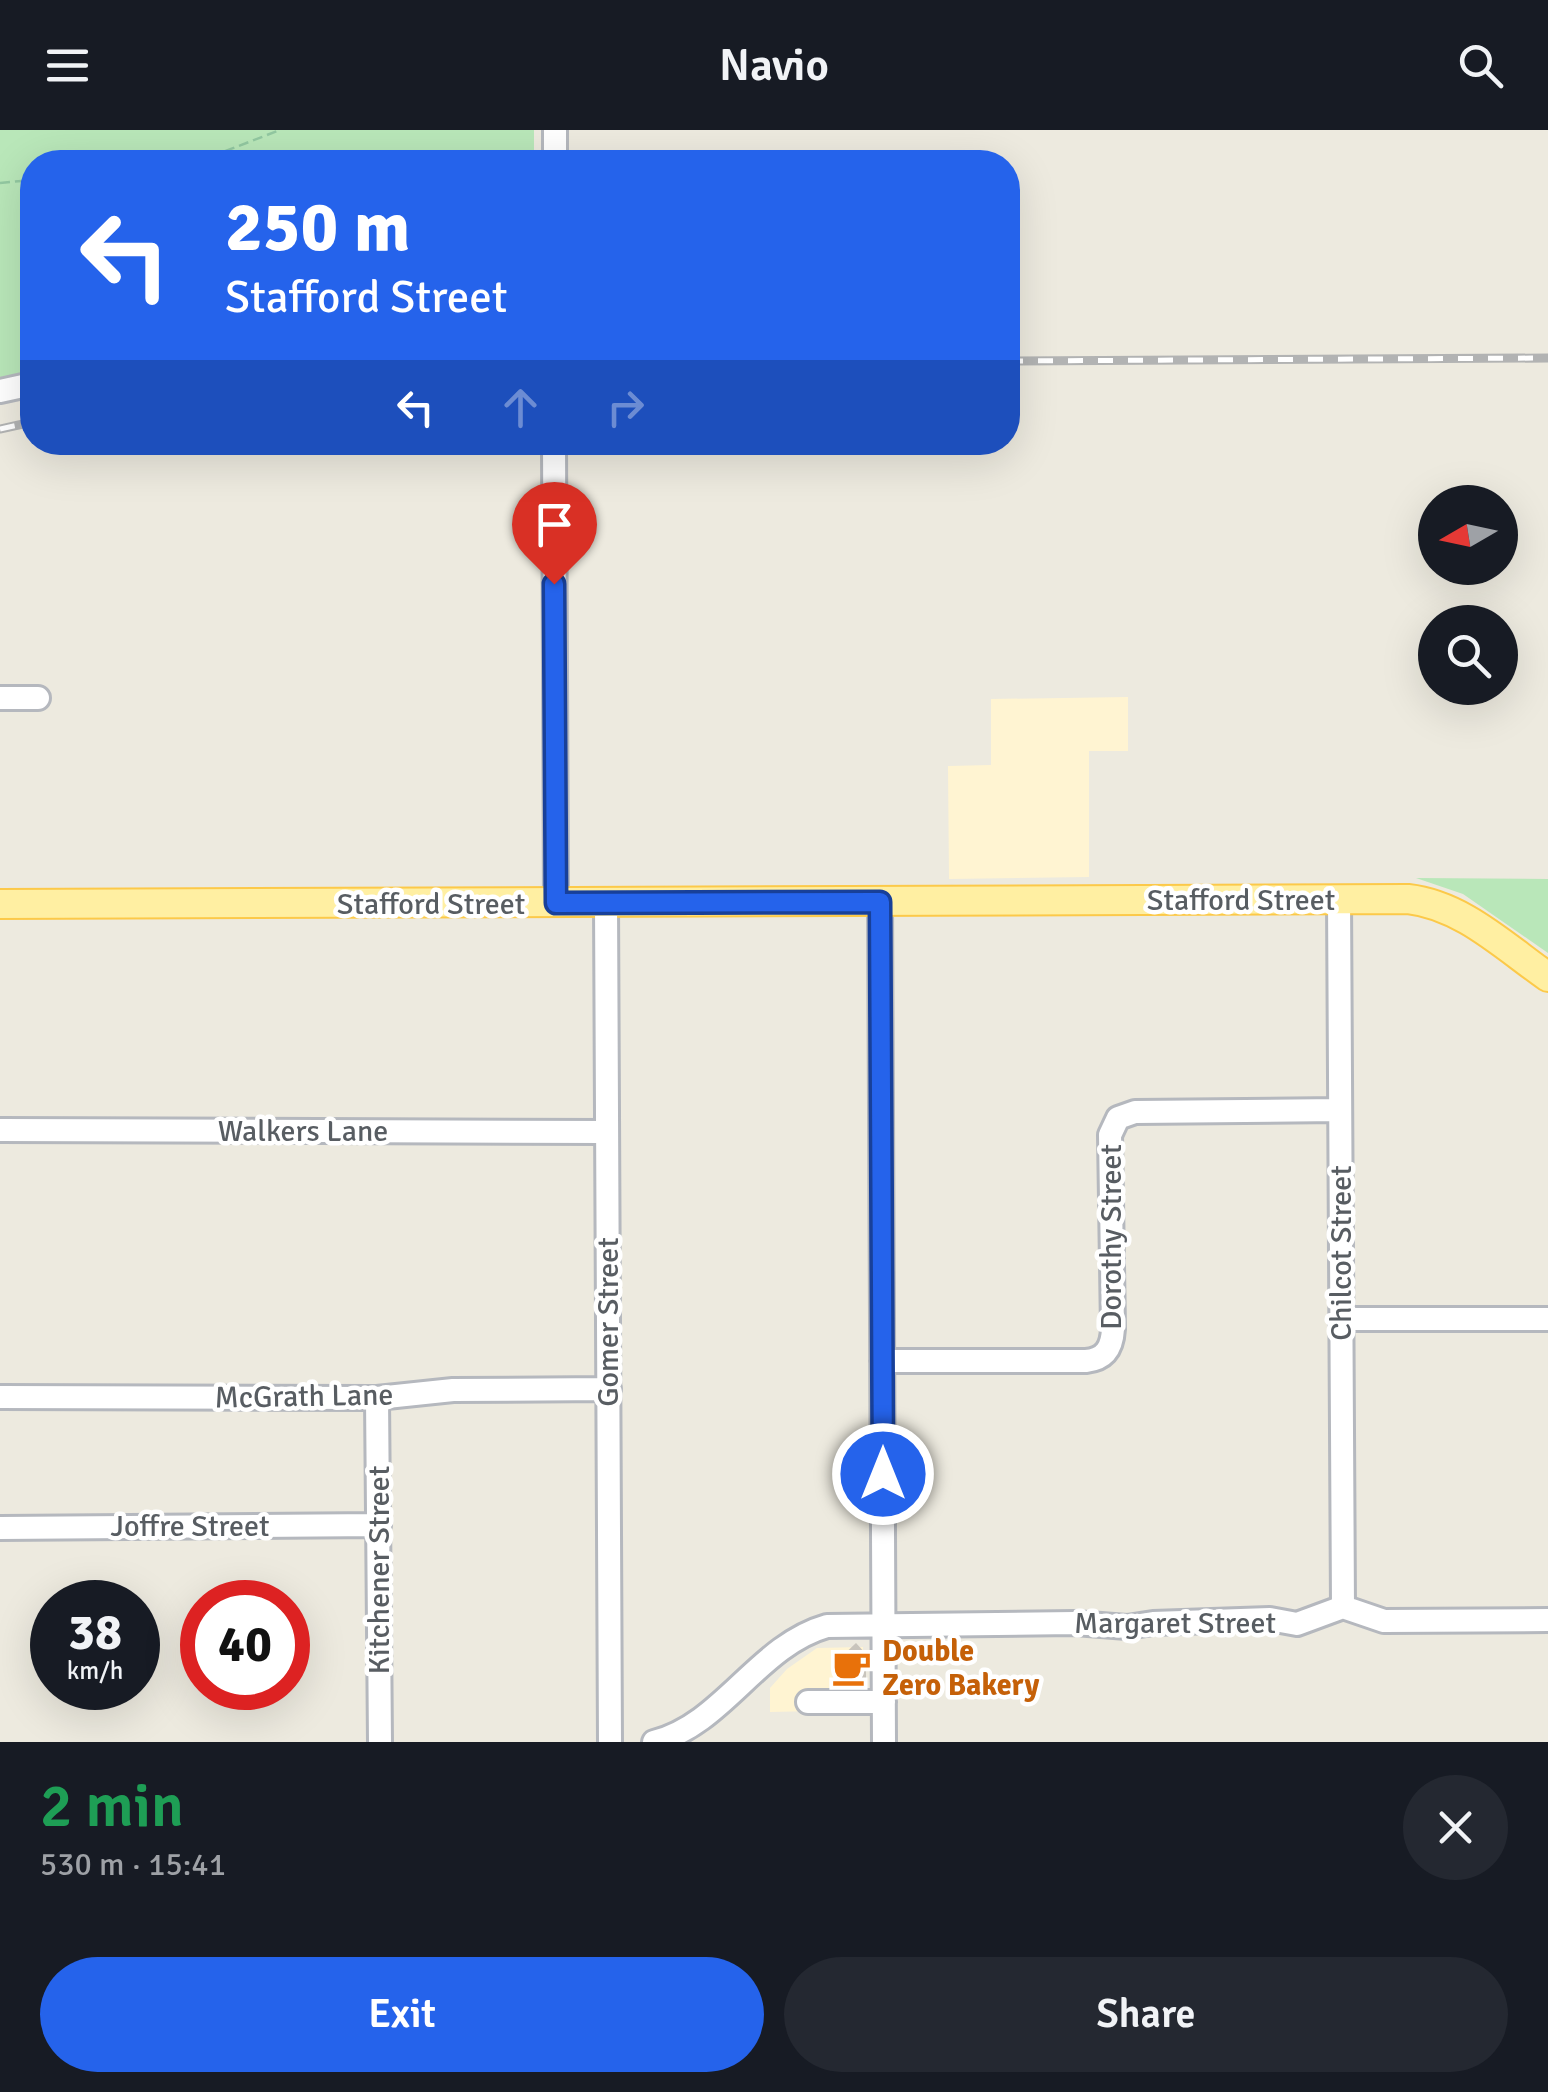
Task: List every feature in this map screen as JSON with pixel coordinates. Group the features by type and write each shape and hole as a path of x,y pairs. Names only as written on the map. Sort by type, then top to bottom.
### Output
{"main road":[{"name":"Stafford Street","path":"0,904 1416,900 1460,915 1548,978"}],"street":[{"path":"554,455 556,903"},
{"path":"0,698 38,698"},
{"name":"Chilcot Street","path":"1339,900 1343,1608"},
{"path":"880,902 884,1742"},
{"name":"Gomer Street","path":"606,903 610,1742"},
{"name":"Dorothy Street","path":"882,1361 1100,1358 1111,1345 1113,1329 1110,1135 1118,1118 1135,1112 1340,1110"},
{"name":"Walkers Lane","path":"0,1130 606,1132"},
{"path":"1342,1319 1548,1319"},
{"name":"McGrath Lane","path":"0,1397 378,1398 453,1390 608,1389"},
{"name":"Kitchener Street","path":"378,1398 380,1742"},
{"name":"Joffre Street","path":"0,1528 379,1525"},
{"path":"1343,1608 1384,1621 1548,1620"},
{"name":"Margaret Street","path":"654,1742 699,1720 791,1640 827,1626 1075,1623 1127,1627 1270,1619 1297,1624 1343,1608"},
{"path":"808,1702 884,1702"}],"path":[{"path":"229,150 280,130"}],"shaded area":[{"path":"1128,697 1128,751 1089,751 1089,877 949,879 948,766 991,765 991,699"},
{"path":"863,1647 862,1710 770,1712 770,1688 787,1669 817,1648"}],"green space":[{"path":"0,130 534,130 534,150 20,150 20,376 0,380"},
{"path":"1416,878 1548,879 1548,953 1463,894"}],"building":[{"name":"Double Zero Bakery","path":"856,1643 866,1654 866,1687 837,1687 837,1661"}],"railway":[{"path":"1020,361 1548,358"},
{"path":"0,429 20,425"}],"place":[{"name":"Double Zero Bakery","path":"852,1668"}],"route":[{"path":"554,584 556,903 880,902 883,1474"}]}
